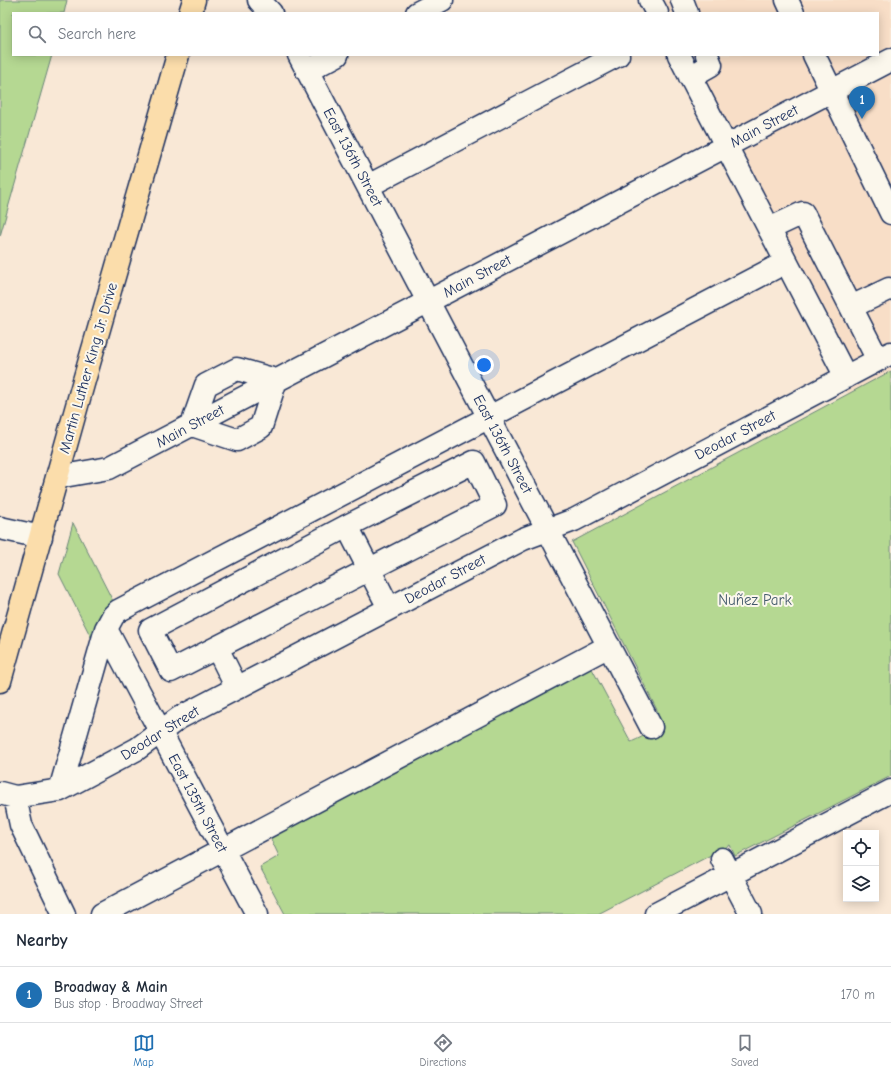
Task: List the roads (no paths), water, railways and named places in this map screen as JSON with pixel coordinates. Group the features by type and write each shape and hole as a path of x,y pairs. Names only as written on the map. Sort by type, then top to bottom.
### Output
{"main road":[{"path":"190,12 194,0"},
{"name":"Martin Luther King Jr. Drive","path":"0,681 178,56"}],"street":[{"path":"259,0 270,12"},
{"path":"650,0 656,12"},
{"path":"419,12 438,1"},
{"path":"303,63 333,56"},
{"path":"368,186 616,56"},
{"path":"680,56 846,377"},
{"path":"690,77 712,65 708,56"},
{"path":"814,56 891,213"},
{"name":"Main Street","path":"58,477 109,468 891,60"},
{"name":"East 136th Street","path":"303,63 651,727"},
{"path":"769,230 803,213 851,307 884,357"},
{"path":"60,790 106,629 113,616 118,611 786,262"},
{"path":"851,307 889,289"},
{"name":"Deodar Street","path":"8,795 60,790 138,749 179,718 522,539 574,520 884,357"},
{"path":"237,369 276,380 261,427 249,434 237,440 192,425 206,385 237,369"},
{"path":"474,462 495,505 369,569 171,671 150,630 474,462"},
{"path":"348,526 390,608"},
{"path":"0,528 41,538"},
{"name":"East 135th Street","path":"106,629 257,914"},
{"path":"102,914 609,646"},
{"path":"217,648 237,688"},
{"path":"656,914 726,867 891,790"},
{"path":"8,795 21,826 64,914"},
{"path":"726,867 751,914"}],"place":[{"name":"Broadway & Main","path":"862,119"}],"park label":[{"name":"Nuñez Park","path":"755,600"}]}
